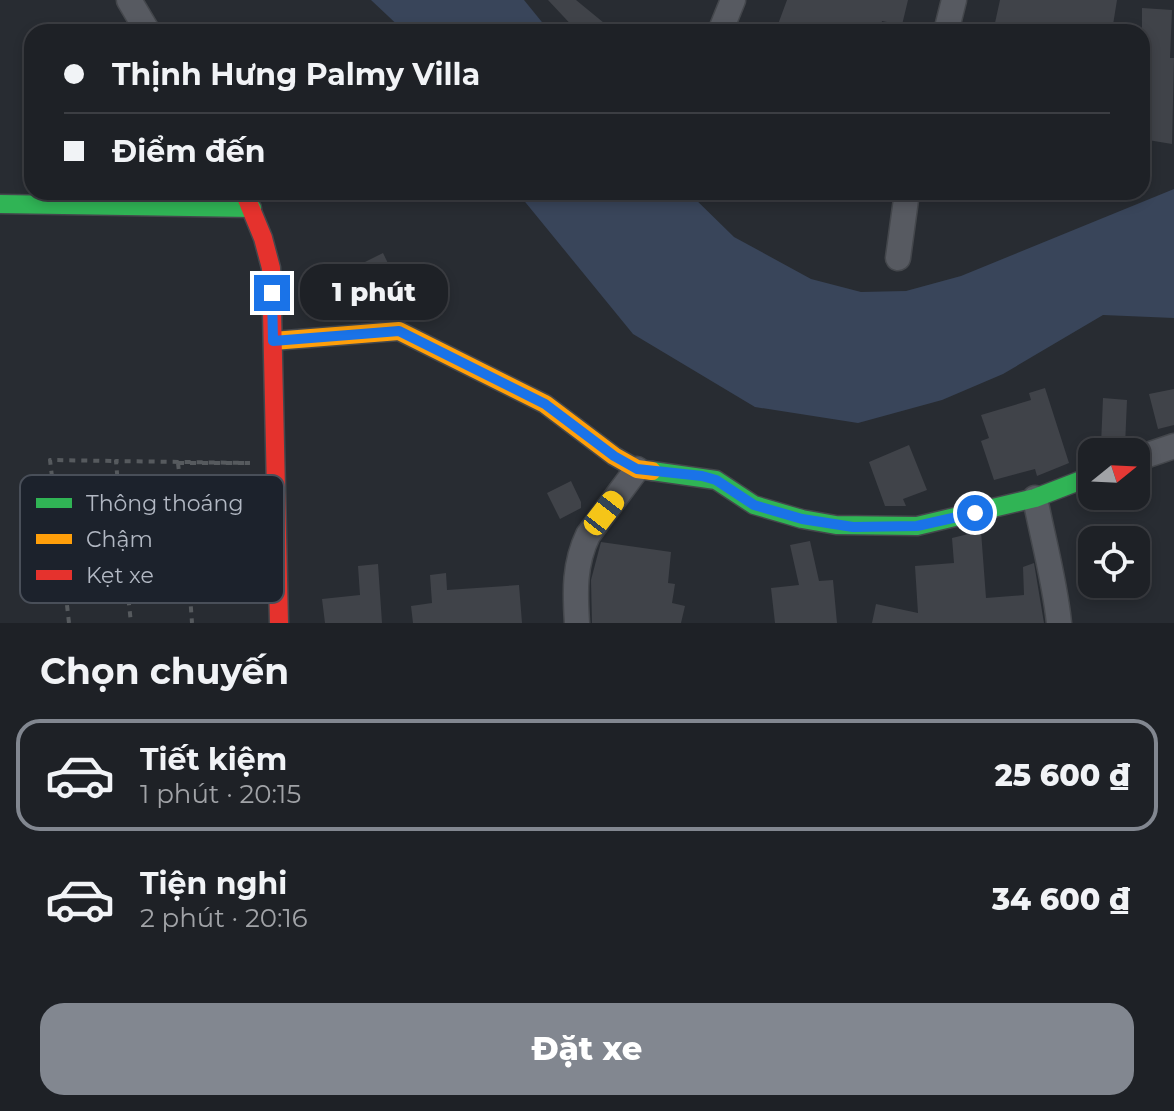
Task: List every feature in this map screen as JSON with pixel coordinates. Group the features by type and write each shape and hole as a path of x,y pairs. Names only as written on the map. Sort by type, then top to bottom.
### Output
{"street":[{"path":"129,0 143,24"},
{"path":"723,24 733,0"},
{"path":"948,24 954,0"},
{"path":"0,204 248,200 271,268 276,475"},
{"path":"898,258 906,200"},
{"path":"273,341 399,331 545,404 614,456 637,469 702,476 716,480 754,505 836,525 917,526 1035,498 1078,481"},
{"path":"1150,454 1174,446"},
{"path":"577,623 576,574 582,547 637,469"},
{"path":"1035,498 1059,623"},
{"path":"279,603 279,623"}],"path":[{"path":"52,475 50,460 250,463 178,463"},
{"path":"116,461 117,475"},
{"path":"178,463 179,475"},
{"path":"178,463 179,475"},
{"path":"67,603 69,623"},
{"path":"129,603 131,623"},
{"path":"191,603 192,623"}],"water":[{"path":"371,0 524,0 544,24 396,24"},
{"path":"1174,189 1174,318 1103,315 1003,374 942,400 858,423 755,407 633,334 524,200 696,200 734,237 811,279 861,292 906,291 961,276"}],"building":[{"path":"548,0 576,0 605,24 570,24"},
{"path":"787,0 908,0 902,24 882,21 881,24 778,24"},
{"path":"1000,0 1117,0 1113,24 995,24"},
{"path":"1142,8 1172,10 1172,144 1150,140 1150,24 1142,24"},
{"path":"383,253 403,294 362,314 350,315 333,278"},
{"path":"1045,388 1069,463 1037,476 1035,469 994,480 981,441 989,438 981,415 1031,400 1029,393"},
{"path":"1174,389 1174,425 1158,429 1149,394"},
{"path":"1103,398 1127,400 1125,438 1101,438"},
{"path":"909,445 927,490 903,499 906,506 885,506 869,462"},
{"path":"571,481 581,508 560,519 547,493"},
{"path":"981,531 986,598 1024,595 1023,567 1034,563 1044,623 872,623 876,604 918,613 915,566 954,563 952,538"},
{"path":"810,541 819,581 833,580 837,623 775,623 771,588 799,585 790,545"},
{"path":"601,542 671,552 668,583 675,584 672,603 685,606 681,623 592,623 591,580"},
{"path":"378,564 382,623 325,623 322,599 360,595 358,566"},
{"path":"446,573 447,590 519,585 522,623 413,623 411,606 432,603 430,575"}],"traffic: fast":[{"path":"0,204 252,208"},
{"path":"652,471 716,480 754,505 836,525 917,526 1035,498 1078,481"}],"traffic: slow":[{"path":"273,341 399,331 545,404 614,456 637,469 652,471"}],"traffic: jam":[{"path":"247,200 271,268 276,475"},
{"path":"279,603 279,623"}],"route":[{"path":"272,293 273,341 399,331 545,404 614,456 637,469 702,476 716,480 754,505 836,525 917,526 975,513"}]}
